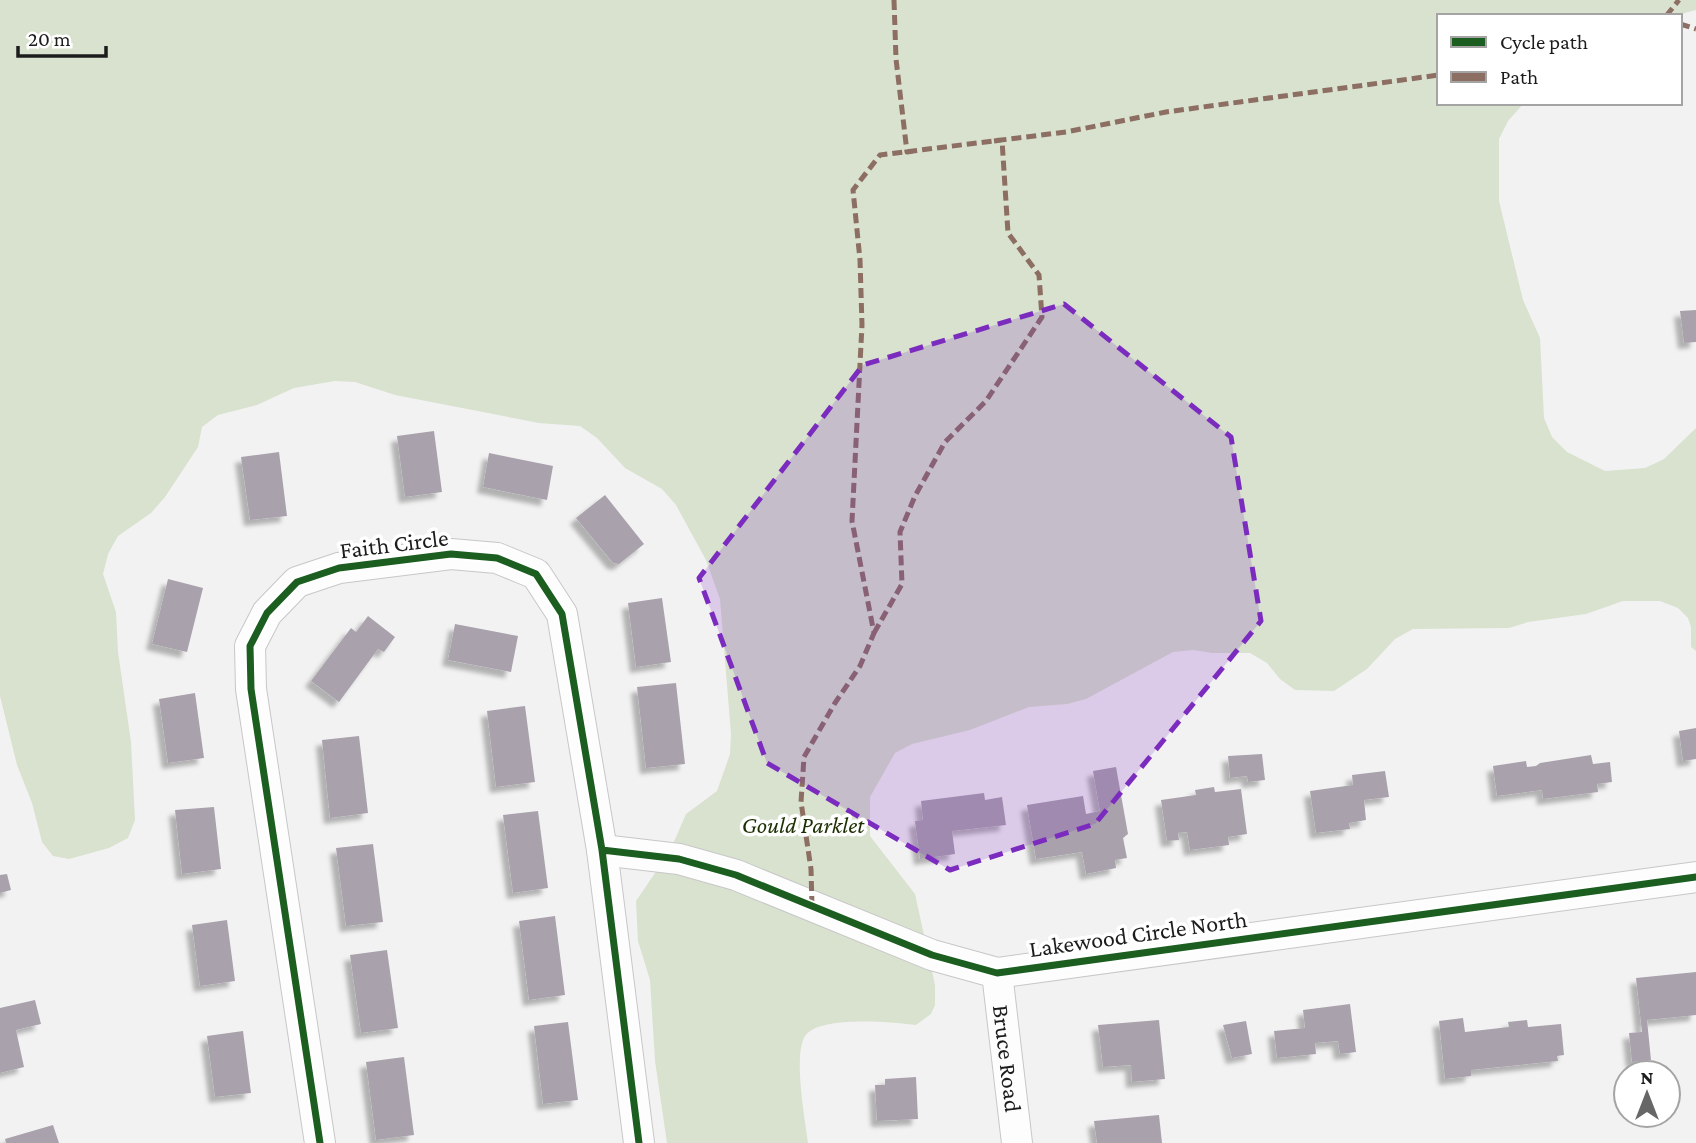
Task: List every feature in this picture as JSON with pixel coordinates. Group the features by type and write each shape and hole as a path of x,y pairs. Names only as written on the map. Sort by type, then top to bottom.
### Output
{"street":[{"name":"Faith Circle","path":"320,1143 251,689 250,646 267,613 297,582 339,568 451,554 497,558 536,575 562,614 602,850 639,1143"},
{"name":"Lakewood Circle North","path":"602,850 679,859 736,875 932,955 997,973 1696,877"},
{"name":"Bruce Road","path":"997,973 1017,1143"}],"highlighted area":[{"path":"1064,304 1231,437 1261,621 1095,824 950,870 767,763 699,578 863,365"}],"green space":[{"name":"Gould Parklet","path":"0,0 1696,0 1696,10 1681,14 1437,14 1437,105 1522,105 1508,121 1499,139 1499,201 1523,300 1540,338 1544,418 1552,437 1567,452 1605,471 1645,468 1664,459 1696,428 1696,651 1691,647 1688,618 1678,608 1660,601 1623,601 1586,614 1528,622 1509,628 1413,629 1395,639 1367,669 1334,691 1295,690 1280,679 1267,663 1250,653 1193,650 1173,652 1086,699 1067,704 1029,707 970,730 912,744 895,753 870,797 870,836 915,894 935,985 935,1005 931,1014 916,1025 840,1022 813,1029 805,1036 800,1072 808,1143 667,1143 655,1061 650,980 638,941 636,901 670,851 686,814 717,791 730,754 731,734 720,599 706,560 676,505 662,489 625,468 597,438 580,426 539,423 395,395 355,382 335,381 294,388 257,405 218,415 202,427 198,447 165,497 151,513 118,536 108,554 103,574 116,612 118,652 131,742 135,820 128,838 109,848 69,859 53,856 42,842 32,803 17,765 0,696"}],"building":[{"path":"1696,310 1696,342 1684,343 1680,311"},
{"path":"434,431 442,492 405,497 397,436"},
{"path":"279,452 287,516 250,520 241,457"},
{"path":"489,453 553,466 547,500 483,487"},
{"path":"605,495 644,544 619,564 613,563 576,518"},
{"path":"168,579 203,588 187,652 152,644"},
{"path":"662,598 671,662 636,667 628,603"},
{"path":"368,616 395,637 384,652 378,649 339,702 311,681 351,628 356,632"},
{"path":"455,624 518,636 511,672 448,660"},
{"path":"676,683 685,764 646,768 637,687"},
{"path":"195,693 204,758 168,763 159,699"},
{"path":"525,706 535,782 496,787 487,711"},
{"path":"1696,728 1696,759 1683,761 1679,731"},
{"path":"359,736 368,813 330,818 322,740"},
{"path":"1262,754 1265,780 1248,782 1247,776 1230,778 1228,756"},
{"path":"1591,755 1593,764 1610,762 1612,782 1597,784 1598,792 1543,799 1542,790 1497,796 1493,766 1526,761 1527,767 1536,766 1540,763"},
{"path":"1116,767 1128,834 1123,838 1127,858 1115,860 1116,868 1086,874 1082,852 1036,859 1027,805 1083,796 1086,814 1100,811 1093,771"},
{"path":"1385,771 1389,797 1364,800 1366,820 1349,823 1350,829 1316,833 1310,791 1353,785 1352,775"},
{"path":"1214,787 1215,792 1241,789 1247,834 1228,837 1229,845 1190,850 1187,832 1178,833 1179,840 1167,841 1161,800 1196,795 1195,790"},
{"path":"984,793 985,800 1002,797 1006,825 952,831 955,854 920,859 915,821 923,820 921,801"},
{"path":"214,807 221,869 182,874 175,810"},
{"path":"538,811 548,888 513,893 503,815"},
{"path":"373,844 383,922 346,926 336,848"},
{"path":"7,874 11,890 0,893 0,875"},
{"path":"555,916 565,995 529,1000 519,921"},
{"path":"227,920 235,981 200,986 192,925"},
{"path":"387,950 398,1028 361,1033 350,955"},
{"path":"1696,972 1696,1015 1647,1020 1651,1059 1632,1059 1629,1033 1642,1032 1636,978"},
{"path":"35,1000 41,1024 16,1030 24,1067 0,1073 0,1008"},
{"path":"1350,1004 1356,1052 1340,1054 1338,1041 1315,1043 1316,1054 1277,1058 1274,1031 1305,1028 1303,1010"},
{"path":"1463,1018 1465,1032 1509,1027 1508,1022 1527,1020 1528,1027 1561,1024 1564,1055 1557,1056 1558,1061 1471,1070 1471,1076 1445,1079 1439,1021"},
{"path":"1159,1020 1165,1079 1132,1082 1131,1065 1103,1067 1098,1025"},
{"path":"1246,1021 1252,1054 1232,1058 1223,1025"},
{"path":"568,1022 578,1100 543,1104 534,1026"},
{"path":"243,1031 251,1093 215,1097 207,1036"},
{"path":"404,1057 414,1135 376,1140 366,1062"},
{"path":"916,1077 918,1119 877,1121 875,1085 885,1085 885,1079"},
{"path":"1159,1115 1162,1143 1097,1143 1094,1121"},
{"path":"53,1125 59,1143 6,1143 5,1139"}],"marked path":[{"path":"894,0 896,59 907,152 914,151"},
{"path":"1668,14 1679,0"},
{"path":"1682,25 1696,29"},
{"path":"812,906 811,869 801,802 804,757 860,666 874,633 852,521 862,325 860,260 853,190 880,155 1066,132 1166,112 1437,75"},
{"path":"874,633 902,584 900,532 915,496 945,442 986,401 1042,317 1039,275 1008,233 1002,140 994,141"}],"cycle path":[{"path":"320,1143 251,689 250,646 267,613 297,582 339,568 451,554 497,558 536,574 562,614 602,850 639,1143"},
{"path":"602,850 679,859 736,875 932,955 997,973 1696,877"}]}
